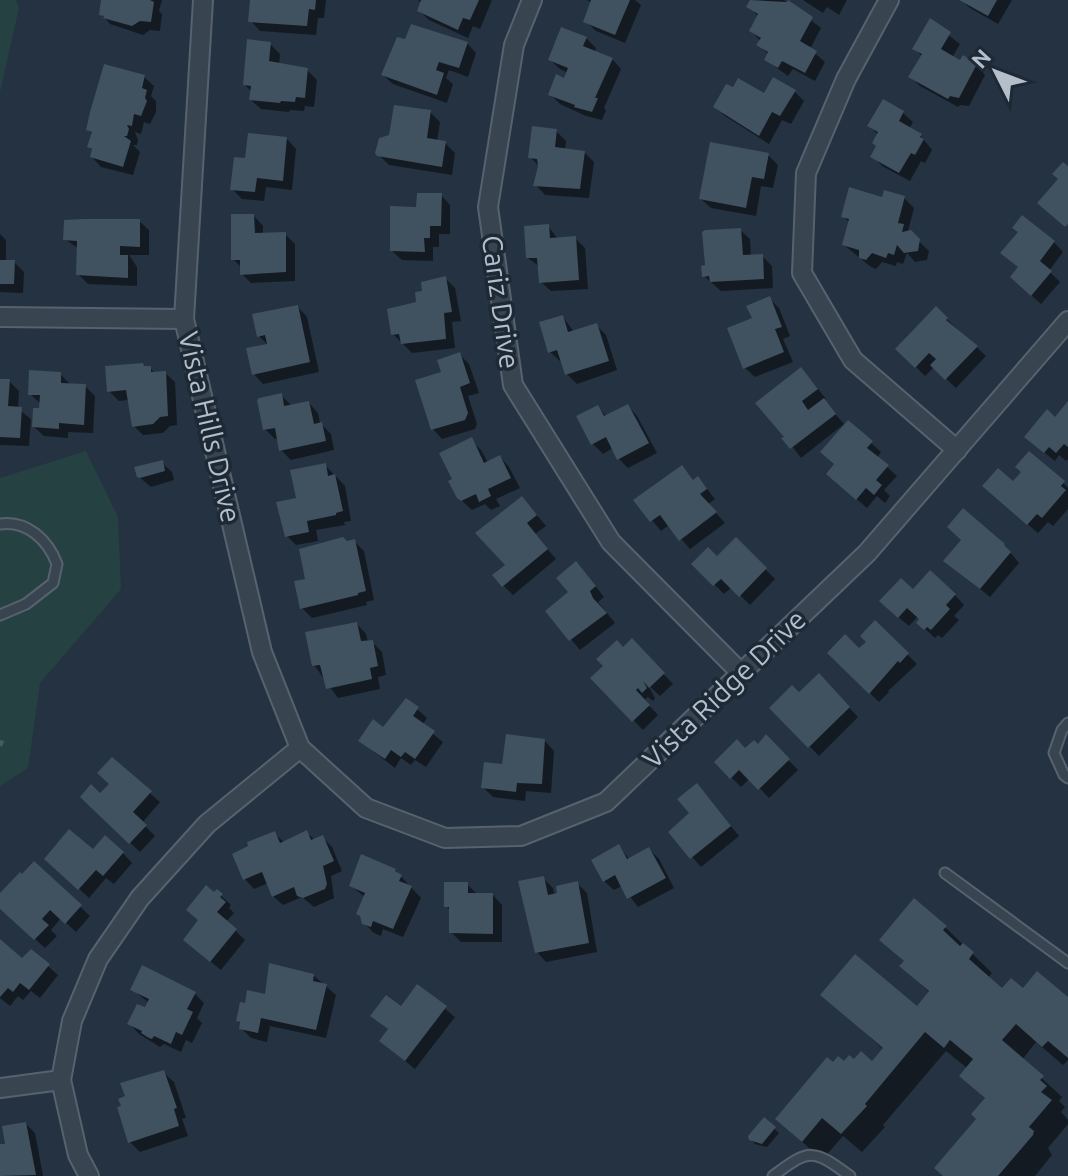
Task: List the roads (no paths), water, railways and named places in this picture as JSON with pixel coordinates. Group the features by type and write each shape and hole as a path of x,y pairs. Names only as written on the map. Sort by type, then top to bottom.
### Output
{"street":[{"name":"Vista Hills Drive","path":"203,0 184,319 262,652 300,748"},
{"name":"Cariz Drive","path":"532,0 514,45 488,207 513,385 611,542 740,672"},
{"path":"889,0 846,79 806,173 802,273 853,360 957,450"},
{"path":"0,317 184,319"},
{"name":"Vista Ridge Drive","path":"300,748 366,808 445,838 521,836 606,802 867,553 1068,321"},
{"path":"89,1176 78,1155 61,1080 72,1021 98,959 140,898 207,824 300,748"},
{"path":"0,1088 61,1080"}],"lane":[{"path":"0,524 9,522 29,529 43,539 57,564 53,583 26,604 0,615"},
{"path":"1068,723 1062,730 1054,753 1068,778"},
{"path":"945,873 1068,963"},
{"path":"773,1176 792,1161 809,1154 823,1156 850,1176"}]}
